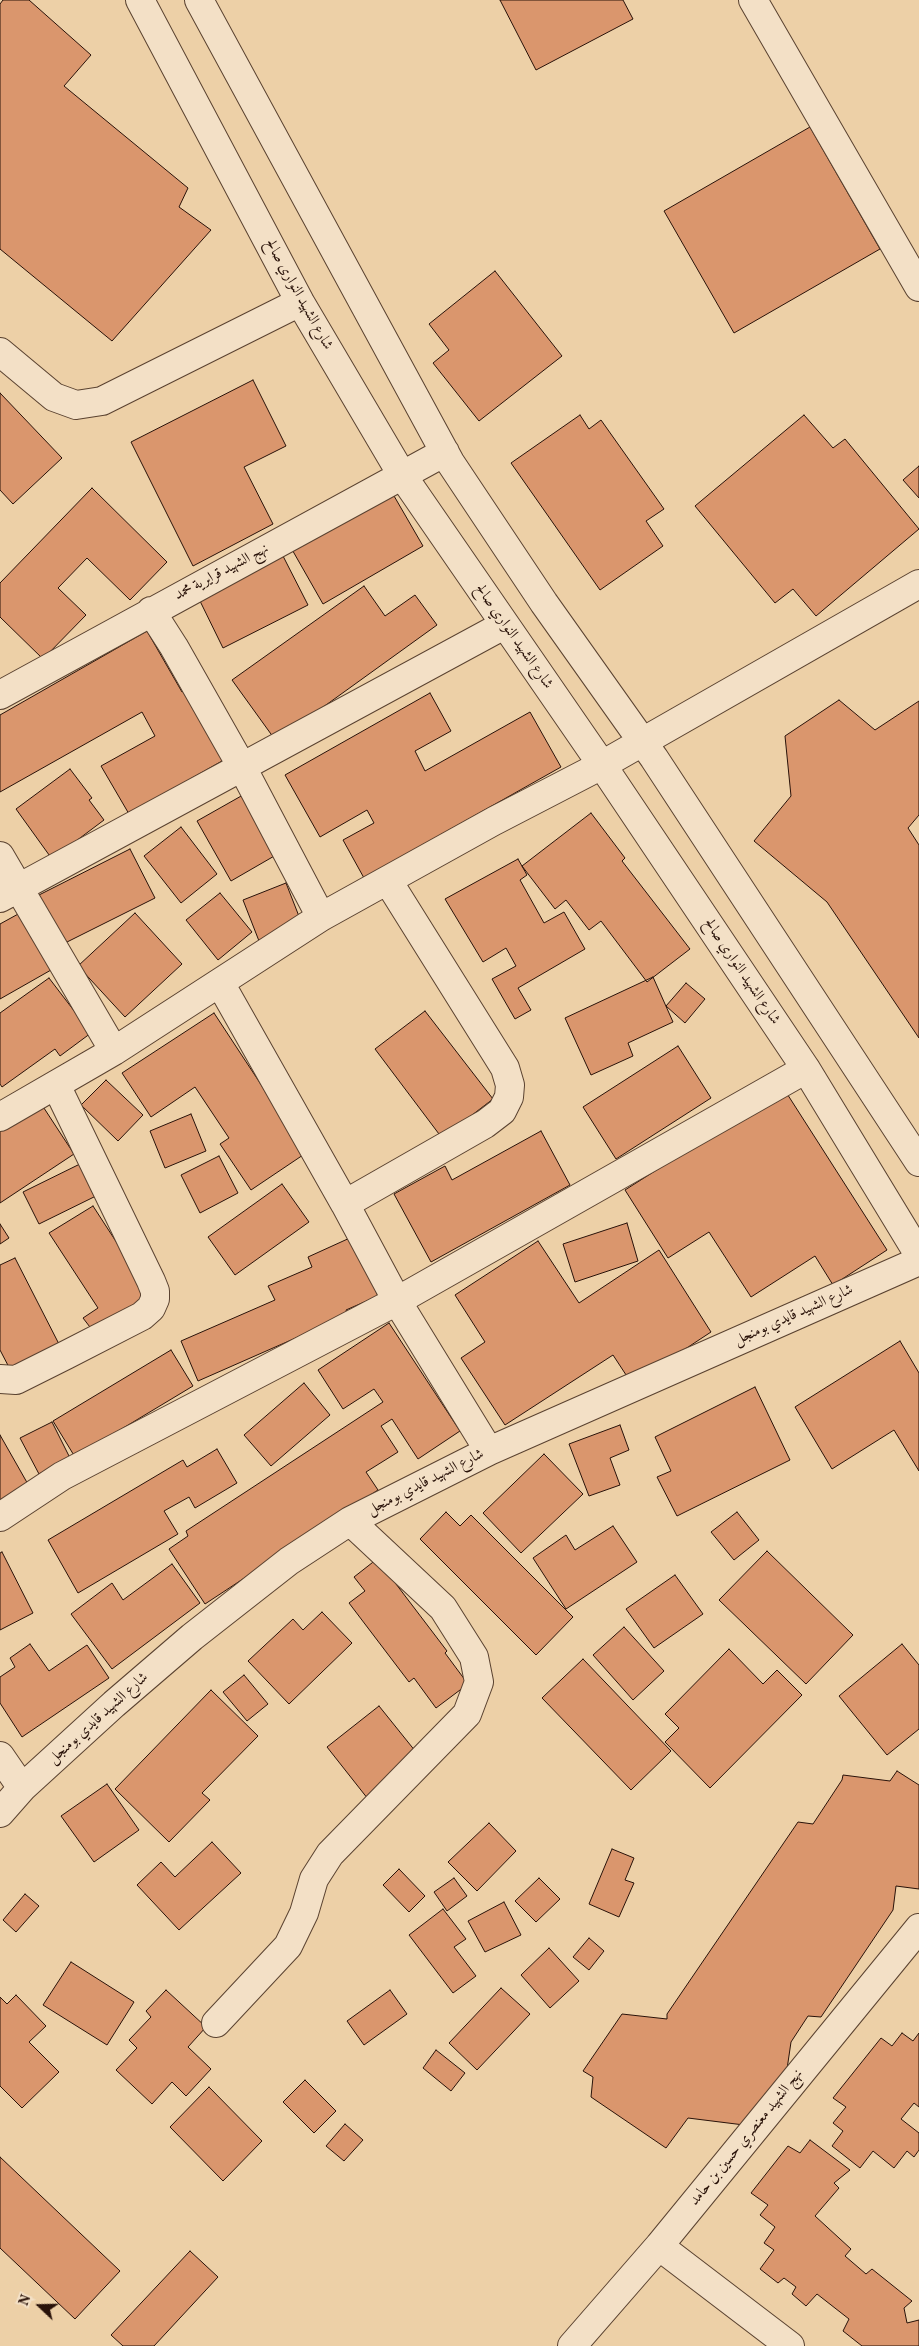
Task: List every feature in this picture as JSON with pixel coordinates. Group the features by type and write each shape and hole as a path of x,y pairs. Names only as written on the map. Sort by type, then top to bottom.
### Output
{"street":[{"name":"شارع الشهيد النواري صالح","path":"140,0 300,302 402,475 602,765 806,1070 919,1255"},
{"path":"753,0 919,288"},
{"path":"207,2 445,452 544,603 642,740 919,1162"},
{"path":"0,352 54,397 76,405 102,401 300,302"},
{"name":"نهج الشهيد قرايرية محمد","path":"0,694 445,452"},
{"path":"0,1117 114,1051 321,917 494,821 602,765 642,740 919,584"},
{"path":"151,611 174,647 242,767 321,917"},
{"path":"9,893 504,625"},
{"path":"0,856 9,893 114,1051"},
{"path":"345,1204 485,1124 502,1111 508,1097 510,1084 505,1068 388,880"},
{"path":"220,983 345,1204 397,1301 489,1451"},
{"path":"0,1517 62,1476 397,1301 806,1070"},
{"path":"0,1379 16,1380 142,1316 151,1308 155,1299 155,1291 151,1281 56,1085"},
{"name":"شارع الشهيد قايدي بومنجل","path":"0,1813 22,1788 114,1704 192,1637 289,1561 350,1521 489,1451 919,1261"},
{"path":"216,2023 288,1946 304,1913 314,1879 330,1854 467,1714 479,1682 474,1657 443,1608 350,1521"},
{"path":"0,1756 22,1788"},
{"name":"نهج الشهيد معنصري حسين بن حامد","path":"572,2346 659,2246 919,1928"},
{"path":"659,2246 790,2346"}],"building":[{"path":"3,0 29,0 91,55 64,86 188,188 179,207 211,230 112,341 0,249 0,4"},
{"path":"500,0 623,0 633,19 536,70"},
{"path":"810,127 880,249 734,333 664,211"},
{"path":"495,271 562,356 479,421 433,363 449,350 429,324"},
{"path":"253,380 286,446 244,467 273,524 193,566 131,442"},
{"path":"0,393 62,458 13,504 0,490"},
{"path":"580,415 589,429 601,420 664,509 646,521 663,546 600,590 511,463"},
{"path":"804,415 833,448 845,439 919,529 816,616 793,589 775,603 695,506"},
{"path":"919,466 919,498 903,480"},
{"path":"92,488 167,562 130,600 87,558 58,588 86,615 43,659 0,617 0,583"},
{"path":"390,489 423,546 323,604 290,546"},
{"path":"283,556 308,605 223,648 199,599"},
{"path":"364,586 385,616 415,595 437,625 276,741 232,680"},
{"path":"147,631 182,692 190,687 229,757 129,814 101,766 155,736 142,712 0,792 0,715"},
{"path":"430,693 451,731 415,751 425,771 530,712 561,767 364,878 343,840 374,823 367,810 320,837 285,775"},
{"path":"839,700 875,730 919,701 919,815 908,828 919,845 919,1038 827,902 754,841 791,796 785,736"},
{"path":"70,769 92,798 89,800 104,820 52,859 16,809"},
{"path":"243,795 276,855 231,881 197,821"},
{"path":"591,813 625,858 622,861 690,949 647,982 601,921 589,930 566,900 555,909 522,866"},
{"path":"181,827 217,874 181,903 144,856"},
{"path":"130,849 155,898 63,944 39,895"},
{"path":"518,859 527,875 520,880 544,923 564,912 585,949 518,988 531,1010 515,1019 492,979 516,966 506,948 483,962 445,899"},
{"path":"286,883 302,924 259,941 243,900"},
{"path":"220,893 252,932 218,960 186,920"},
{"path":"20,913 51,970 0,999 0,924"},
{"path":"135,913 182,964 125,1017 78,966"},
{"path":"653,977 673,1022 628,1043 633,1056 591,1075 565,1018"},
{"path":"49,978 91,1033 60,1056 55,1049 2,1087 0,1084 0,1013"},
{"path":"686,983 705,999 685,1023 666,1006"},
{"path":"425,1011 493,1099 442,1138 375,1049"},
{"path":"214,1013 306,1153 251,1190 220,1144 229,1138 195,1087 151,1117 122,1073"},
{"path":"678,1046 711,1098 616,1159 583,1107"},
{"path":"106,1080 143,1115 118,1141 81,1105"},
{"path":"784,1089 887,1250 833,1285 815,1256 751,1297 709,1232 668,1258 625,1190"},
{"path":"40,1102 74,1154 0,1203 0,1128"},
{"path":"191,1114 206,1151 165,1168 150,1131"},
{"path":"541,1131 570,1185 431,1262 394,1194 445,1166 452,1180"},
{"path":"219,1156 238,1193 200,1213 181,1175"},
{"path":"84,1162 100,1194 39,1224 23,1192"},
{"path":"282,1184 309,1222 235,1275 208,1237"},
{"path":"93,1206 150,1294 93,1331 83,1318 98,1308 49,1233"},
{"path":"627,1223 638,1261 575,1282 563,1244"},
{"path":"0,1224 9,1238 0,1244"},
{"path":"352,1237 378,1296 346,1310 348,1315 198,1381 181,1341 275,1300 268,1286 312,1267 308,1257"},
{"path":"538,1241 579,1303 659,1250 711,1332 632,1384 613,1355 505,1425 461,1358 485,1342 455,1295"},
{"path":"15,1258 61,1348 12,1373 0,1350 0,1265"},
{"path":"389,1323 460,1431 418,1459 392,1419 381,1426 398,1452 366,1472 378,1490 205,1604 169,1549 188,1536 186,1531 383,1402 374,1389 343,1409 318,1370"},
{"path":"900,1341 919,1373 919,1471 894,1430 832,1469 795,1407"},
{"path":"171,1350 193,1386 75,1457 53,1421"},
{"path":"304,1383 330,1415 271,1466 244,1435"},
{"path":"755,1387 790,1460 677,1516 657,1477 671,1471 655,1437"},
{"path":"52,1422 70,1458 39,1474 20,1438"},
{"path":"620,1425 629,1450 610,1458 620,1485 589,1496 569,1444"},
{"path":"0,1435 29,1486 0,1503"},
{"path":"217,1449 237,1483 195,1508 189,1497 164,1511 178,1534 78,1593 48,1540 183,1460 187,1467"},
{"path":"544,1454 583,1494 521,1553 483,1513"},
{"path":"446,1512 460,1526 471,1515 573,1617 536,1655 420,1539"},
{"path":"737,1512 759,1540 734,1560 711,1532"},
{"path":"613,1526 637,1562 566,1609 533,1558 566,1535 575,1550"},
{"path":"767,1551 853,1635 806,1684 719,1600"},
{"path":"2,1552 33,1613 0,1630 0,1553"},
{"path":"377,1559 447,1651 445,1653 468,1684 436,1708 414,1678 409,1682 349,1603 365,1591 354,1577"},
{"path":"172,1564 200,1603 112,1669 71,1614 112,1583 123,1600"},
{"path":"675,1575 703,1614 654,1648 626,1609"},
{"path":"322,1612 352,1643 289,1704 248,1661 293,1619 303,1630"},
{"path":"624,1627 664,1671 633,1700 593,1655"},
{"path":"30,1644 49,1671 87,1645 109,1678 22,1737 0,1703 0,1677 15,1667 10,1658"},
{"path":"902,1644 919,1665 919,1729 887,1755 839,1696"},
{"path":"729,1649 763,1684 777,1670 802,1695 710,1788 665,1742 679,1728 665,1714"},
{"path":"583,1659 671,1751 631,1790 542,1698"},
{"path":"244,1675 268,1704 247,1721 223,1692"},
{"path":"211,1690 258,1736 202,1793 210,1800 169,1842 115,1789"},
{"path":"379,1706 420,1757 368,1799 327,1747"},
{"path":"897,1771 919,1785 919,1889 896,1886 893,1910 821,2017 808,2016 791,2042 786,2076 752,2126 688,2118 666,2148 591,2097 593,2077 583,2071 622,2014 667,2019 667,2014 798,1822 813,1824 842,1780 843,1775 890,1781"},
{"path":"107,1784 139,1830 94,1862 61,1816"},
{"path":"489,1823 516,1851 477,1891 448,1862"},
{"path":"212,1842 241,1873 179,1930 137,1885 161,1862 175,1877"},
{"path":"612,1849 634,1858 625,1880 634,1883 619,1917 589,1904"},
{"path":"399,1869 425,1896 409,1912 383,1885"},
{"path":"454,1878 467,1896 447,1911 434,1892"},
{"path":"539,1878 560,1899 536,1922 515,1901"},
{"path":"25,1894 39,1906 16,1932 3,1920"},
{"path":"504,1902 521,1935 485,1952 468,1921"},
{"path":"443,1909 466,1939 454,1947 476,1976 453,1993 409,1935"},
{"path":"589,1938 604,1951 589,1970 573,1957"},
{"path":"549,1948 579,1981 550,2008 521,1975"},
{"path":"71,1962 134,2002 107,2045 43,2005"},
{"path":"501,1988 530,2014 477,2070 449,2043"},
{"path":"166,1990 206,2027 188,2047 211,2069 186,2096 172,2082 152,2104 116,2070 137,2048 129,2040 151,2017 146,2011"},
{"path":"390,1990 407,2014 364,2045 347,2021"},
{"path":"16,1995 46,2026 29,2042 59,2072 22,2108 0,2086 0,1997 7,2004"},
{"path":"902,2033 913,2041 919,2033 919,2107 914,2103 901,2119 919,2133 919,2150 914,2157 907,2151 894,2168 873,2151 860,2168 832,2146 843,2131 833,2123 846,2107 833,2098 881,2038 892,2046"},
{"path":"436,2050 465,2073 451,2091 423,2068"},
{"path":"305,2080 336,2111 314,2133 283,2102"},
{"path":"209,2087 262,2141 223,2181 170,2127"},
{"path":"345,2124 363,2140 344,2161 326,2146"},
{"path":"810,2140 850,2170 834,2183 839,2188 815,2216 851,2249 845,2256 866,2274 872,2269 912,2301 904,2308 907,2323 919,2320 919,2346 862,2346 843,2331 849,2319 817,2294 806,2306 792,2294 796,2287 784,2278 778,2283 760,2269 774,2250 764,2243 775,2227 760,2215 768,2205 751,2193 788,2146 800,2153"},
{"path":"0,2157 120,2271 75,2319 0,2248"},
{"path":"190,2251 218,2277 154,2346 123,2346 111,2335"}]}
